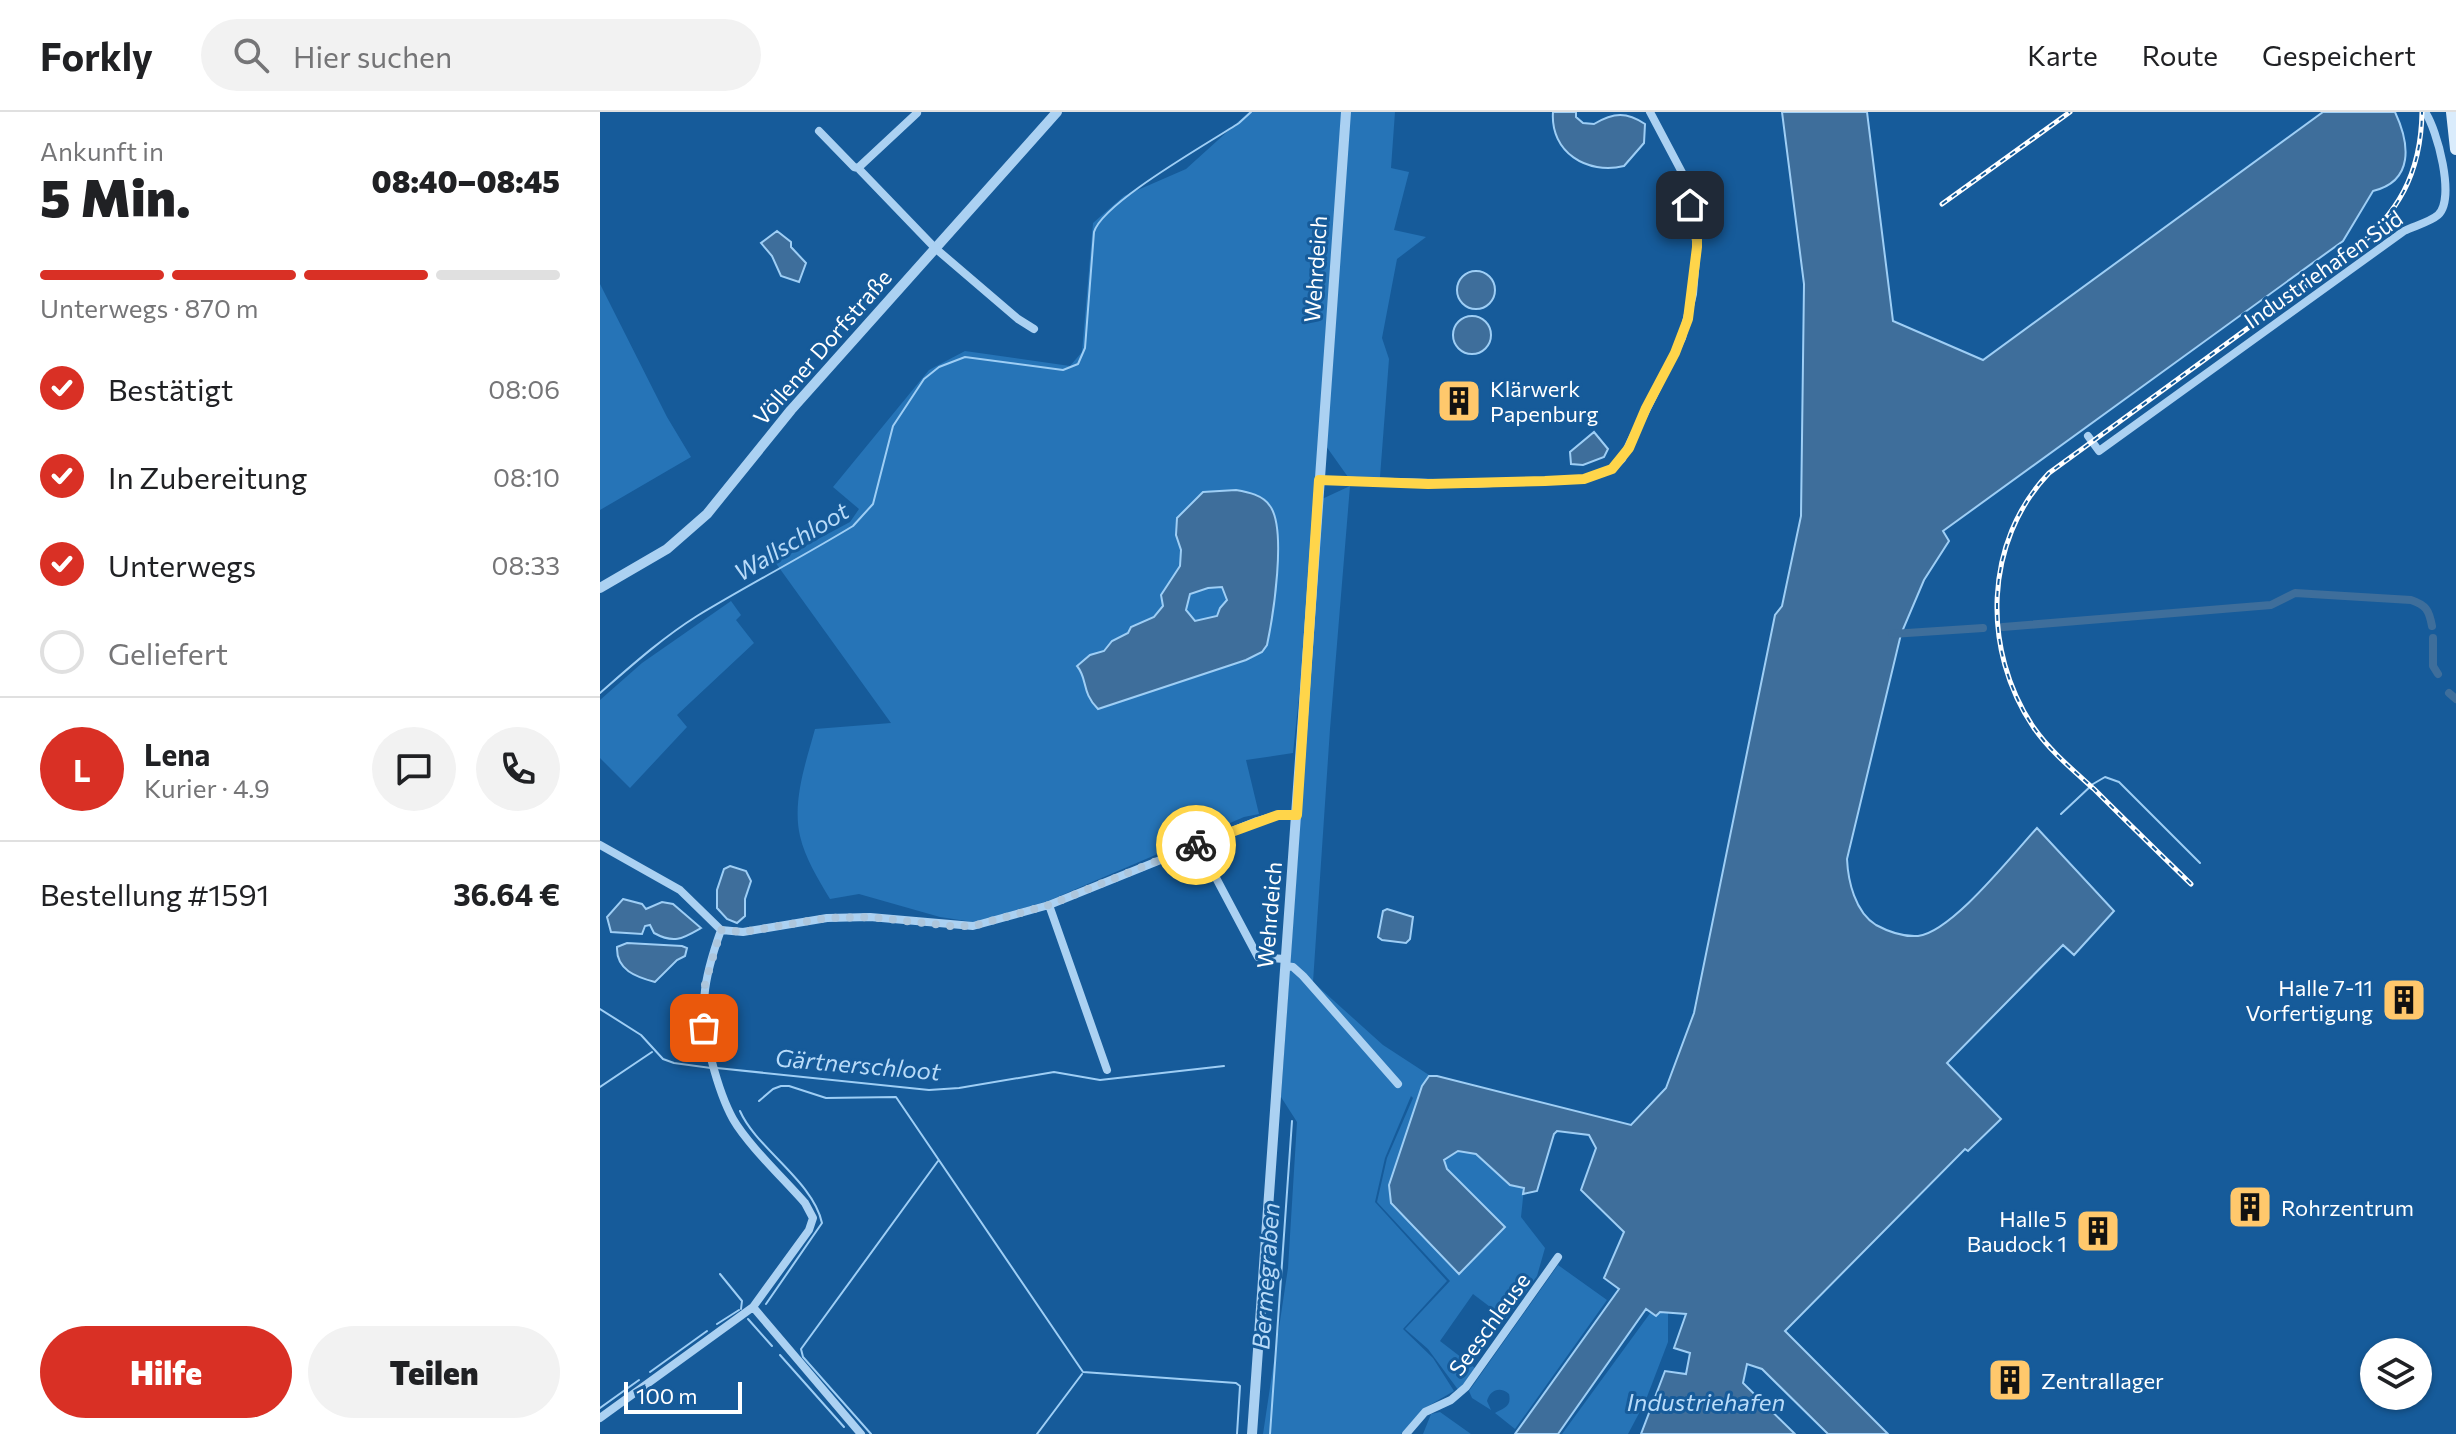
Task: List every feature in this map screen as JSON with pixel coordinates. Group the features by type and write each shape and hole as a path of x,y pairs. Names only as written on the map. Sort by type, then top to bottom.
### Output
{"main road":[{"path":"2452,112 2456,149"}],"street":[{"name":"Völlener Dorfstraße","path":"600,588 667,549 707,514 799,401 1057,112"},
{"name":"Wehrdeich","path":"1252,1434 1346,112"},
{"path":"1319,480 1428,484 1584,479 1612,469 1622,459 1682,338 1693,294 1697,247 1686,180 1650,112"},
{"name":"Industriehafen Süd","path":"2088,436 2099,451 2404,231 2437,216 2443,208 2444,186 2439,143 2425,112"},
{"path":"858,168 917,113"},
{"path":"819,131 935,248 1034,329"},
{"path":"600,845 680,890 721,930 743,932 827,918 870,917 973,926 1049,905 1278,815 1297,815"},
{"path":"1198,844 1258,957 1285,962 1303,976 1398,1084"},
{"path":"1049,905 1107,1070"},
{"path":"600,1418 753,1307 809,1230 813,1218 805,1203 734,1122 723,1099 704,1028 702,1008 705,984 721,930"},
{"name":"Seeschleuse","path":"1406,1434 1425,1412 1451,1400 1466,1387 1558,1257"},
{"path":"753,1307 861,1434"}],"shaded area":[{"path":"1249,112 1342,112 1304,649 1293,753 1246,760 1259,814 1244,817 1048,901 973,922 940,917 859,894 830,899 805,852 798,823 801,782 815,729 891,723 775,562 850,522 859,509 833,487 929,370 965,351 1070,366 1082,352 1093,223 1124,196 1186,169","holes":["1203,492 1273,596 1270,632 1246,660 1099,709 1090,698 1078,666 1090,655 1104,651 1112,641 1129,633 1131,627 1154,617 1164,606 1161,594 1180,566 1177,518"]},
{"path":"1349,112 1395,112 1391,168 1409,172 1394,230 1426,237 1397,259 1382,338 1389,359 1380,477 1348,477 1326,446"},
{"path":"600,284 667,417 691,457 600,510"},
{"path":"1350,486 1313,982 1383,1045 1429,1075 1422,1085 1389,1185 1505,1227 1447,1169 1443,1160 1458,1151 1476,1154 1510,1185 1524,1188 1521,1217 1545,1248 1537,1276 1506,1319 1473,1294 1440,1341 1475,1368 1459,1391 1428,1349 1405,1329 1450,1281 1377,1202 1387,1158 1413,1098 1411,1096 1385,1158 1375,1202 1447,1281 1403,1329 1433,1358 1454,1391 1423,1409 1401,1434 1263,1434 1288,1268 1297,1122 1281,1097 1322,499"},
{"path":"1222,587 1228,600 1217,616 1196,621 1186,611 1190,594"},
{"path":"731,601 741,615 736,620 754,643 677,715 687,727 630,788 600,758 600,700 642,663"},
{"path":"1558,1265 1607,1300 1515,1429 1495,1413 1508,1404 1509,1394 1502,1390 1493,1392 1487,1401 1491,1410 1472,1398 1469,1391"},
{"path":"1651,1312 1656,1316 1660,1312 1668,1312 1668,1342 1645,1402 1628,1434 1562,1434"},
{"path":"1440,1412 1471,1434 1423,1434 1431,1414"}],"water":[{"path":"1553,112 1576,112 1576,117 1583,123 1594,124 1608,117 1632,117 1645,124 1644,143 1624,166 1610,168 1584,163 1564,149 1554,126"},
{"name":"Industriehafen","path":"1782,112 1867,112 1893,321 1983,360 2323,112 2395,112 2404,136 2405,160 2396,179 2373,191 2343,241 1943,531 1949,541 1924,580 1901,634 1847,859 1851,886 1863,912 1876,925 1896,934 1918,936 1932,931 1981,891 2037,828 2114,911 2074,955 2063,945 1947,1063 2001,1119 1968,1151 1965,1149 1785,1331 1888,1434 1828,1434 1762,1369 1747,1364 1743,1383 1795,1434 1641,1434 1665,1371 1686,1374 1690,1353 1674,1348 1686,1314 1660,1312 1656,1316 1646,1309 1558,1434 1515,1434 1619,1289 1604,1278 1624,1232 1581,1190 1596,1148 1589,1135 1557,1131 1537,1191 1523,1194 1524,1188 1510,1185 1476,1154 1458,1151 1444,1160 1447,1169 1505,1227 1459,1274 1391,1203 1389,1185 1422,1086 1429,1076 1631,1125 1666,1088 1694,1013 1775,615 1782,606 1801,516 1804,284"},
{"path":"777,231 791,242 791,247 806,263 799,282 781,276 772,256 761,243"},
{"path":"1476,271 1489,277 1495,290 1489,303 1476,309 1463,303 1457,290 1463,277"},
{"path":"1472,316 1485,322 1491,335 1485,348 1472,354 1459,348 1453,335 1459,322"},
{"path":"1594,432 1608,449 1604,457 1583,465 1571,464 1570,452"},
{"path":"1236,490 1255,495 1267,502 1275,517 1278,533 1277,574 1267,645 1262,652 1246,660 1098,709 1089,697 1077,666 1090,655 1104,651 1112,641 1128,633 1131,627 1154,617 1163,606 1161,595 1180,566 1177,518 1203,492","holes":["1222,587 1227,600 1217,616 1195,621 1186,610 1190,594 1208,588"]},
{"path":"730,866 746,871 751,881 745,899 745,916 737,923 727,919 717,908 717,890 724,869"},
{"path":"623,899 642,904 646,909 662,902 673,904 701,928 673,939 654,933 650,925 645,926 642,934 611,932 607,917"},
{"path":"1387,909 1413,917 1410,939 1406,943 1378,937 1383,911"},
{"path":"627,943 687,948 685,956 655,982 634,975 624,967 617,947"}],"waterway":[{"name":"Wallschloot","path":"600,693 684,625 853,526 873,504 893,426 924,379 939,367 965,357 1063,370 1078,364 1085,348 1094,232 1102,220 1136,190 1251,112"},
{"path":"2003,627 2271,605 2295,593 2411,600 2426,609 2432,626"},
{"path":"1892,634 1983,628"},
{"path":"2433,638 2433,666 2438,674"},
{"path":"2449,693 2456,699"},
{"path":"2061,814 2105,777 2119,782 2200,863"},
{"name":"Gärtnerschloot","path":"600,1009 641,1035 663,1059 711,1068"},
{"path":"600,1087 652,1052"},
{"name":"Gärtnerschloot","path":"717,1068 929,1090 1054,1072 1100,1080 1224,1066"},
{"path":"759,1101 781,1086 826,1098 896,1097 1083,1372 1236,1383 1240,1386 1237,1434"},
{"path":"740,1111 758,1138 808,1193 822,1223 766,1304"},
{"name":"Bermegraben","path":"1270,1434 1292,1121"},
{"path":"871,1434 803,1357 801,1349 938,1161"},
{"path":"720,1274 742,1301 741,1309"},
{"path":"717,1324 739,1310"},
{"path":"748,1319 772,1346"},
{"path":"650,1372 707,1331"},
{"path":"780,1355 844,1427"},
{"path":"1037,1434 1082,1374"},
{"path":"600,1408 639,1380"}],"railway":[{"path":"1942,204 2070,112"},
{"path":"2191,884 2062,760 2034,728 2017,697 2005,665 1998,631 1997,597 2002,563 2012,531 2028,500 2049,473 2351,253 2382,223 2404,191 2411,174 2421,135 2422,112"}],"way so far":[{"path":"704,1028 702,1008 705,984 721,930 743,932 827,918 870,917 973,926 1049,905 1196,845"}],"place":[{"name":"Klärwerk Papenburg","path":"1459,401"},
{"name":"Halle 7-11 Vorfertigung","path":"2404,1000"},
{"name":"Rohrzentrum","path":"2250,1207"},
{"name":"Halle 5 Baudock 1","path":"2098,1231"},
{"name":"Zentrallager","path":"2010,1380"}],"route":[{"path":"1196,845 1278,815 1297,815 1319,480 1471,484 1584,479 1612,469 1629,448 1682,338 1688,319 1697,247 1690,205"}]}
